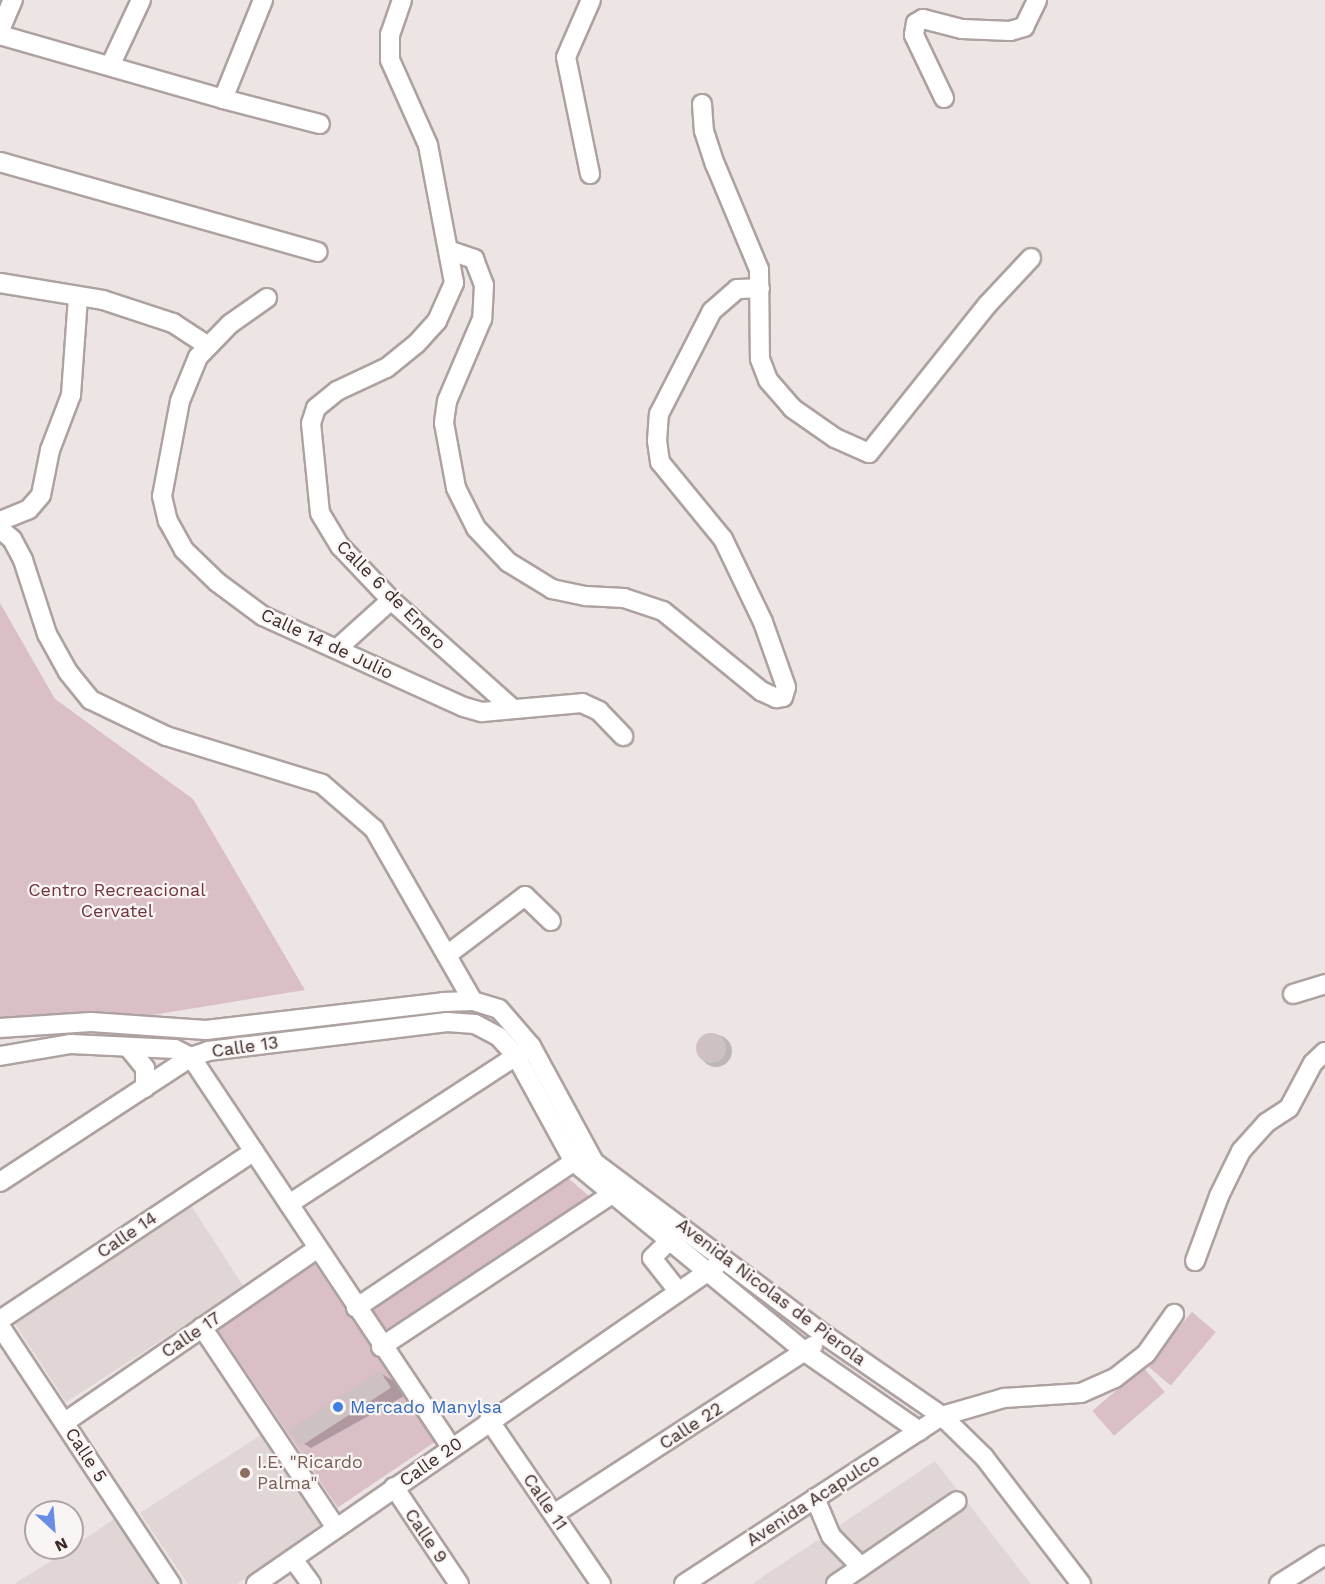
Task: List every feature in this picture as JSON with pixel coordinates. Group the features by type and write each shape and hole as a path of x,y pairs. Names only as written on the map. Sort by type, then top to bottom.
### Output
{"street":[{"path":"13,0 0,32 223,99 320,124"},
{"path":"111,64 141,0"},
{"path":"223,99 263,0"},
{"name":"Calle 6 de Enero","path":"402,0 390,34 390,60 428,145 454,282 437,321 386,368 321,400 311,423 323,521 340,546 391,600 512,708"},
{"path":"590,174 566,57 591,0"},
{"path":"944,98 914,35 916,23 923,19 963,29 1010,31 1024,27 1037,0"},
{"path":"702,104 704,131 747,233 759,269 760,359 768,380 792,408 836,438 869,453 988,304 1030,258"},
{"path":"0,162 317,252"},
{"path":"448,250 474,259 484,285 482,319 447,401 444,423 456,488 476,528 508,562 539,583 574,595 618,597 651,605 675,618 761,691 783,697 786,687 763,622 723,539 660,462 657,441 659,414 712,311 737,289 760,288"},
{"path":"0,283 103,300 172,323 208,346"},
{"path":"0,521 29,509 41,495 50,450 71,395 78,297"},
{"name":"Calle 14 de Julio","path":"267,298 230,324 208,346 190,371 180,401 162,496 168,521 184,550 249,608 279,624 339,647 464,707 482,712 512,708 588,705 599,711 623,736"},
{"path":"0,530 12,539 23,560 47,634 68,672 91,700 166,736 322,784 374,829 473,1001 206,1030 91,1022 0,1028"},
{"path":"339,647 391,600"},
{"path":"447,955 525,896 551,921"},
{"path":"1293,994 1325,984"},
{"name":"Avenida Nicolas de Pierola","path":"473,1001 499,1008 531,1046 580,1157 594,1162 628,1184 826,1336 942,1416 984,1457 1081,1584"},
{"name":"Calle 13","path":"0,1182 192,1058 208,1052 447,1022 475,1024 499,1037 516,1056 580,1157"},
{"path":"0,1056 71,1044 175,1049 192,1058 289,1203 381,1347 451,1447"},
{"path":"289,1203 531,1046"},
{"path":"128,1047 145,1068 145,1088"},
{"path":"1195,1261 1219,1196 1241,1151 1266,1123 1289,1108 1313,1063 1325,1052"},
{"name":"Calle 14","path":"0,1320 254,1151"},
{"path":"356,1308 580,1157 612,1194 805,1352 919,1431"},
{"path":"381,1347 628,1184"},
{"path":"669,1241 652,1258 678,1291"},
{"name":"Calle 17","path":"65,1422 318,1248"},
{"name":"Calle 20","path":"256,1584 489,1420 725,1260"},
{"name":"Avenida Acapulco","path":"684,1584 942,1416 1004,1398 1059,1396 1095,1389 1146,1354 1174,1314"},
{"name":"Calle 5","path":"0,1326 171,1584"},
{"path":"202,1327 336,1528"},
{"name":"Calle 22","path":"554,1514 805,1352 826,1336"},
{"name":"Calle 11","path":"489,1420 601,1584"},
{"name":"Calle 9","path":"394,1487 459,1584"},
{"path":"815,1498 831,1536 861,1567"},
{"path":"837,1584 957,1501"},
{"path":"1279,1584 1325,1555"},
{"path":"293,1558 311,1584"}],"shaded area":[{"path":"192,1207 244,1287 66,1402 14,1322"},
{"name":"I.E. \"Ricardo Palma\"","path":"262,1434 322,1527 237,1584 188,1584 140,1513"},
{"path":"935,1461 1031,1584 752,1584 818,1540 829,1548 841,1541 840,1525"},
{"path":"115,1518 159,1584 14,1584 53,1560 84,1560 84,1540"}],"green space":[{"name":"Centro Recreacional Cervatel","path":"0,603 55,699 193,799 305,990 0,1040"},
{"path":"562,1173 588,1195 587,1200 388,1333 383,1331 366,1305"},
{"path":"314,1263 435,1442 338,1507 217,1328"},
{"path":"1192,1312 1216,1332 1171,1386 1147,1366"},
{"path":"1143,1367 1165,1392 1114,1436 1092,1411"}],"building":[{"path":"711,1033 717,1034 725,1042 725,1054 717,1062 711,1063 705,1062 697,1054 696,1048 697,1042 705,1034"},
{"name":"Mercado Manylsa","path":"380,1371 391,1388 300,1447 289,1430"}],"place":[{"name":"Mercado Manylsa","path":"338,1407"},
{"name":"I.E. \"Ricardo Palma\"","path":"245,1473"}]}
